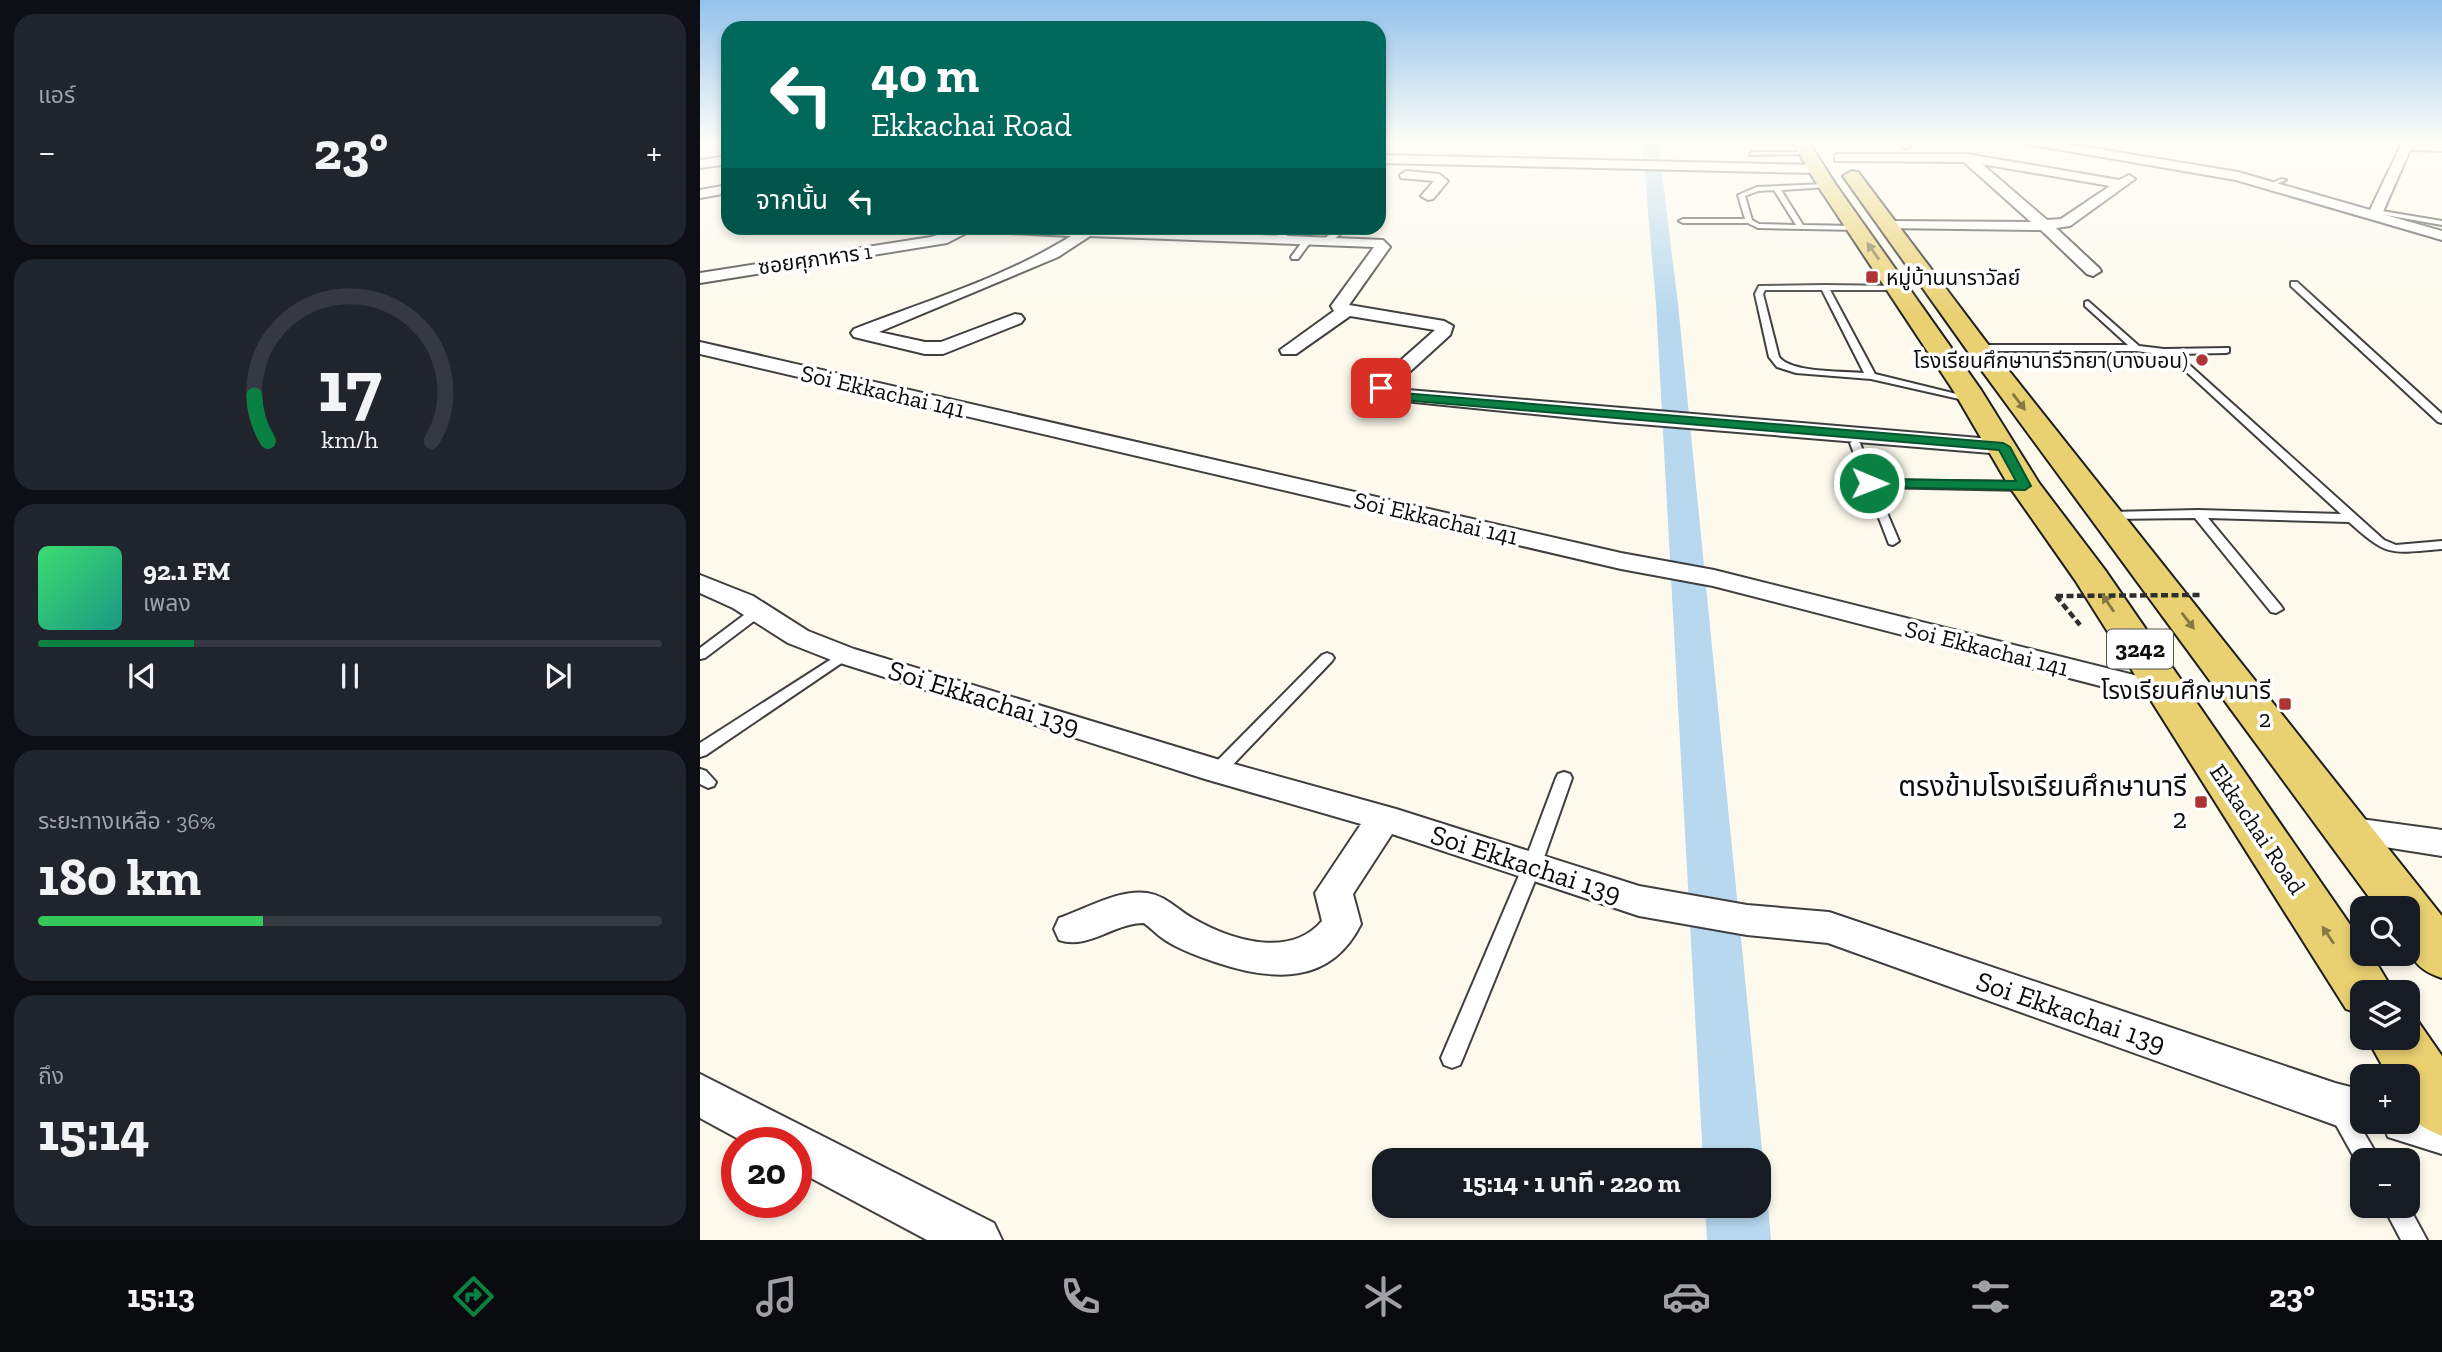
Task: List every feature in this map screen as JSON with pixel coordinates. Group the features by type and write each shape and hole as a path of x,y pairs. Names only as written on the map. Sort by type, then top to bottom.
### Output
{"main road":[{"name":"Ekkachai Road","path":"1836,199 1973,401 2025,486 2092,578 2170,694 2358,980"},
{"name":"3242","path":"1869,199 1978,348 2110,516 2396,896"},
{"name":"3242","path":"2420,927 2442,956"},
{"path":"2404,1050 2442,1107"}],"street":[{"path":"2015,199 2093,271"},
{"path":"1888,225 2064,223 2099,199"},
{"path":"2328,199 2442,236"},
{"path":"2375,214 2381,199"},
{"name":"ซอยศุภาหาร 1","path":"700,278 931,242 955,235"},
{"path":"1015,319 943,348 925,348 860,333 1053,254 1082,235"},
{"path":"1288,235 1308,240 1382,245 1339,306 1345,311 1439,323 1444,326 1444,331 1381,388 1391,395 2003,447"},
{"path":"1289,350 1345,311"},
{"name":"Soi Ekkachai 141","path":"700,348 1621,561 1714,578 2170,694"},
{"name":"Soi Ekkachai 139","path":"700,583 743,602 798,636 845,655 1216,771 1384,818 1639,901 1747,920 1829,928 2349,1107"},
{"path":"1073,929 1134,909 1147,908 1158,912 1179,930 1263,960 1288,961 1308,955 1335,936 1342,924 1334,894 1384,818"},
{"path":"2346,830 2442,843"},
{"path":"700,1095 761,1127"},
{"path":"2420,1126 2442,1132"},
{"path":"812,1153 978,1240"}],"lane":[{"path":"1742,199 1749,222"},
{"path":"1783,199 1801,227"},
{"path":"2375,214 2442,223"},
{"path":"1683,221 1749,222 1763,227 1856,228"},
{"path":"1328,240 1334,235"},
{"path":"1295,257 1308,240"},
{"path":"2294,284 2442,421"},
{"path":"1896,288 1778,286 1761,289 1759,294 1774,357 1780,365 1796,370 1871,376 1973,401"},
{"path":"1825,287 1871,376"},
{"path":"2088,304 2136,348"},
{"path":"1978,348 2136,348 2163,352 2226,350"},
{"path":"2163,352 2182,363 2380,544 2399,549 2442,545"},
{"path":"1855,443 1893,541"},
{"path":"1869,483 2025,486"},
{"path":"2110,516 2198,514 2353,518"},
{"path":"2198,514 2276,609"},
{"path":"700,655 757,612"},
{"path":"700,751 845,655"},
{"path":"1216,771 1327,658"},
{"path":"1452,1058 1564,778"},
{"path":"2349,1107 2364,1148"},
{"path":"2402,1218 2415,1240"}],"path":[{"path":"2083,628 2056,596 2200,594"}],"waterway":[{"path":"1656,199 1667,304 1732,1148"},
{"path":"1737,1218 1739,1240"}],"place":[{"name":"หมู่บ้านนาราวัลย์","path":"1872,277"},
{"name":"โรงเรียนศึกษานารีวิทยา(บางบอน)","path":"2202,360"},
{"name":"โรงเรียนศึกษานารี 2","path":"2285,704"},
{"name":"ตรงข้ามโรงเรียนศึกษานารี 2","path":"2201,802"}],"route":[{"path":"1381,388 1383,392 1391,395 1589,414 2003,447 2025,486 1869,483"}]}
